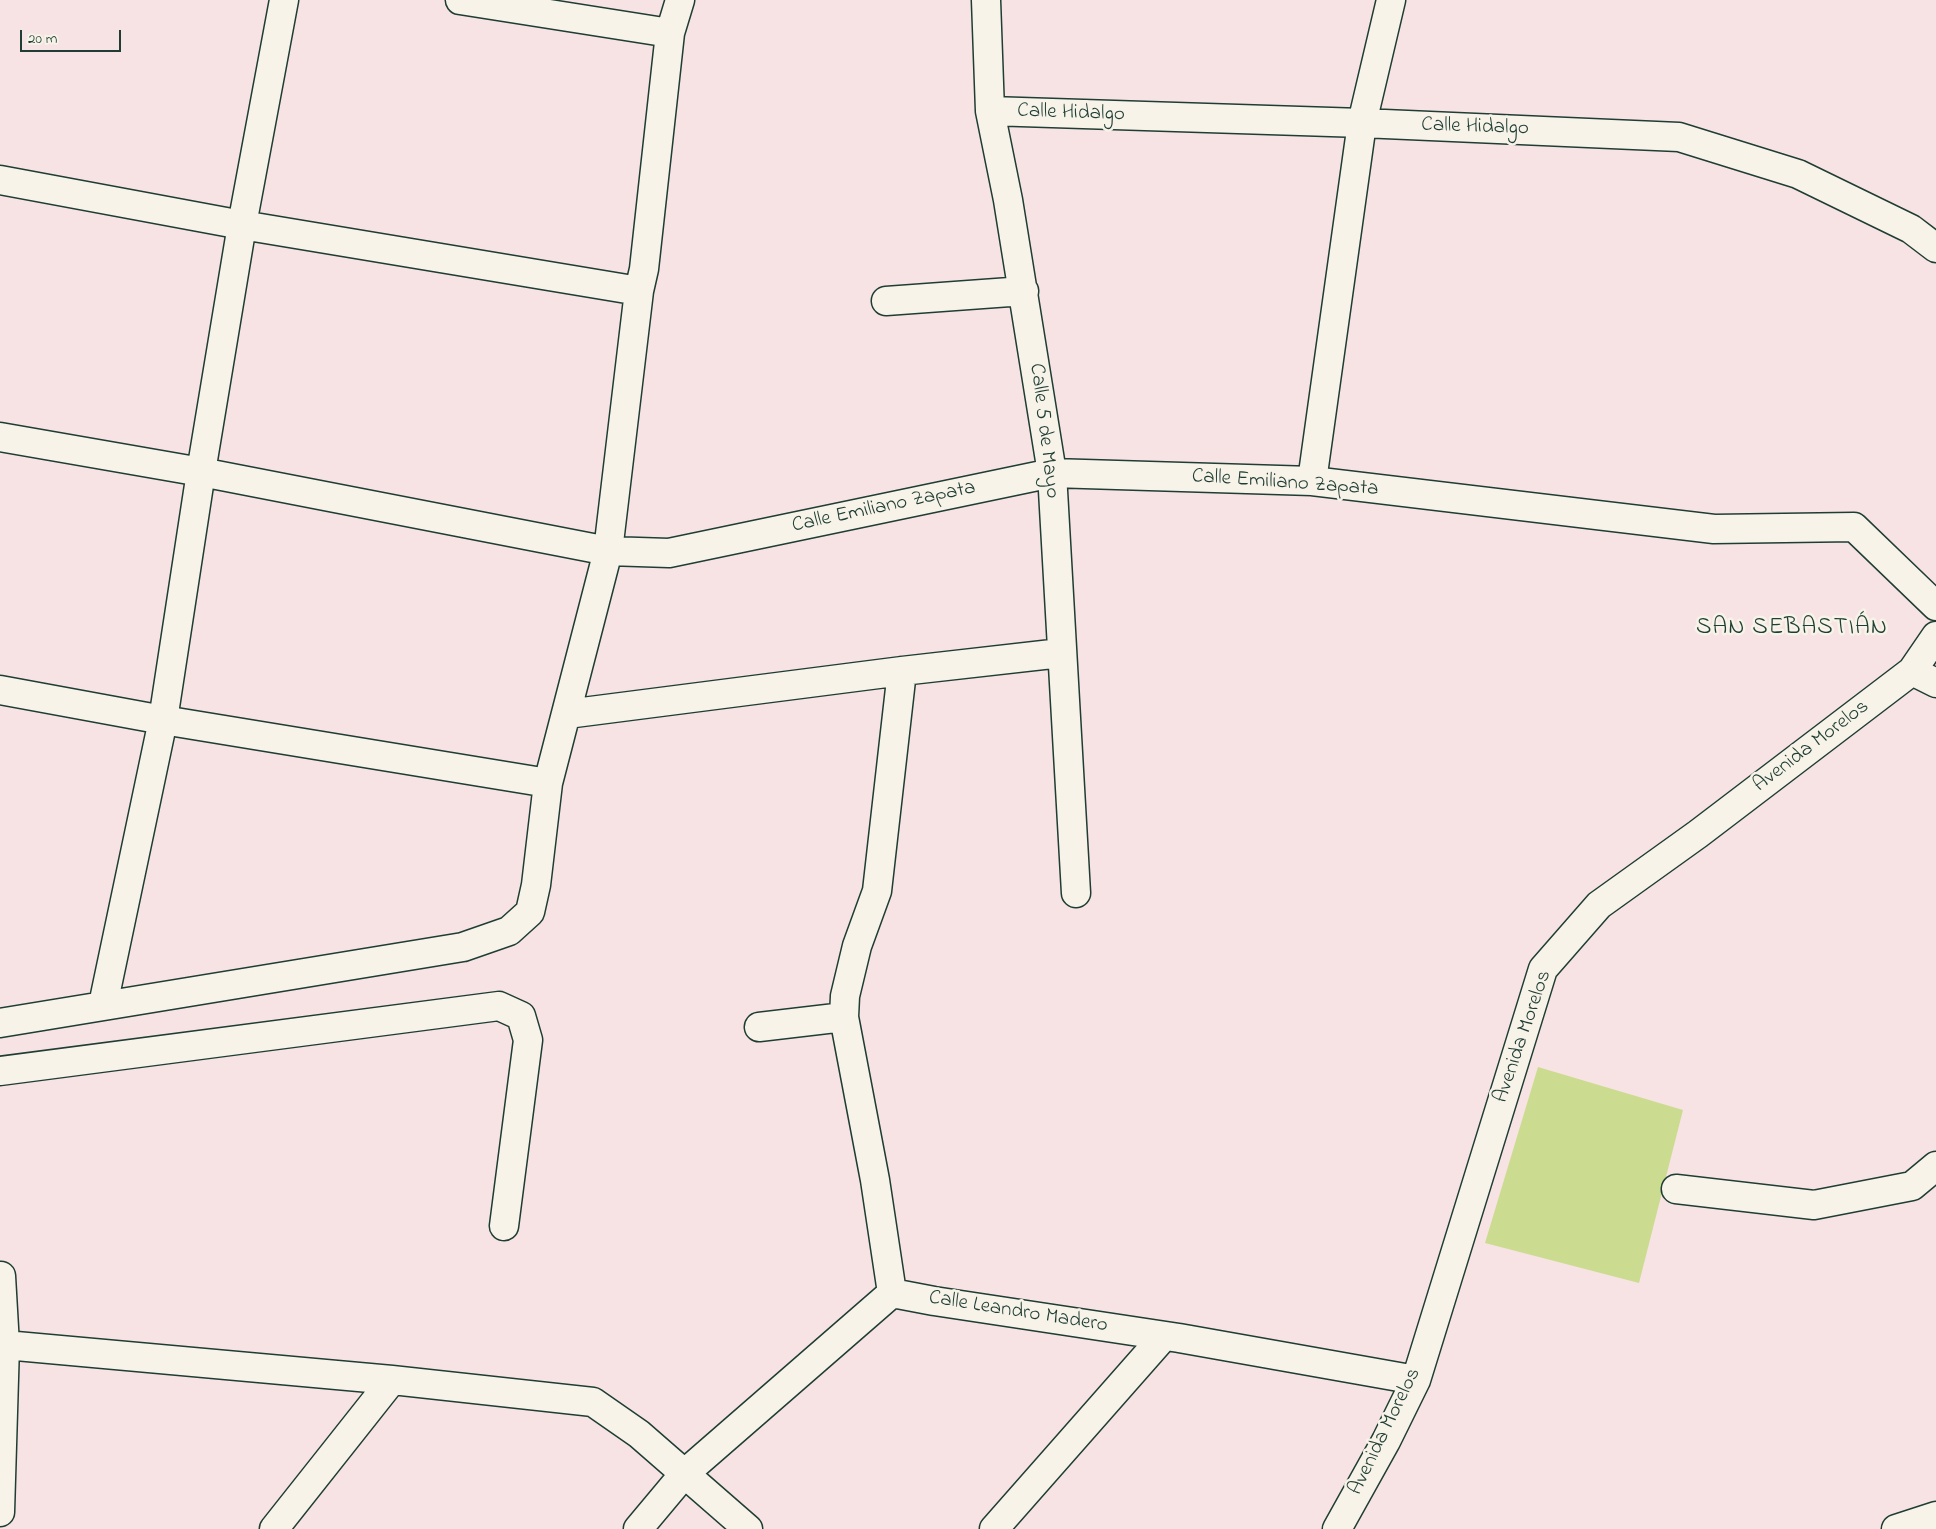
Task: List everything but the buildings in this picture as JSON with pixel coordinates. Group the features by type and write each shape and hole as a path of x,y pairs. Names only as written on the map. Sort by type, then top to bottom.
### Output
{"street":[{"path":"103,1005 163,720 201,472 242,225 284,0"},
{"path":"460,0 670,33"},
{"path":"0,1023 463,947 509,932 530,912 536,885 548,783 608,551 639,291 644,269 670,33 680,0"},
{"name":"Calle 5 de Mayo","path":"986,0 990,111 1024,291 1052,473 1076,893"},
{"path":"1312,482 1362,124 1391,0"},
{"name":"Calle Hidalgo","path":"990,111 1679,137 1798,174 1911,229 1936,248"},
{"path":"0,180 242,225 639,291"},
{"path":"886,301 1024,291"},
{"name":"Calle Emiliano Zapata","path":"0,437 201,472 608,551 669,553 1052,473 1312,482 1714,528 1854,527 1936,606"},
{"name":"Avenida Morelos","path":"1337,1529 1386,1441 1416,1380 1543,968 1599,905 1698,834 1912,671 1936,636"},
{"path":"567,714 902,671 1062,653"},
{"path":"638,1529 684,1474 892,1293 875,1180 844,1017 845,996 857,946 878,891 902,671"},
{"path":"1912,671 1936,683"},
{"path":"0,690 163,720 548,783"},
{"path":"0,1071 499,1006 521,1016 528,1040 504,1226"},
{"path":"759,1027 844,1017"},
{"path":"1676,1189 1814,1205 1912,1186 1936,1166"},
{"path":"0,1512 5,1345 1,1276"},
{"name":"Calle Leandro Madero","path":"892,1293 1164,1336 1416,1380"},
{"path":"994,1529 1164,1336"},
{"path":"5,1345 392,1380 593,1402 639,1434 748,1529"},
{"path":"274,1529 392,1380"},
{"path":"1896,1529 1936,1516"}],"green space":[{"path":"1538,1067 1683,1110 1639,1283 1485,1243"}],"district":[{"name":"SAN SEBASTIÁN","path":"1792,629"}]}
